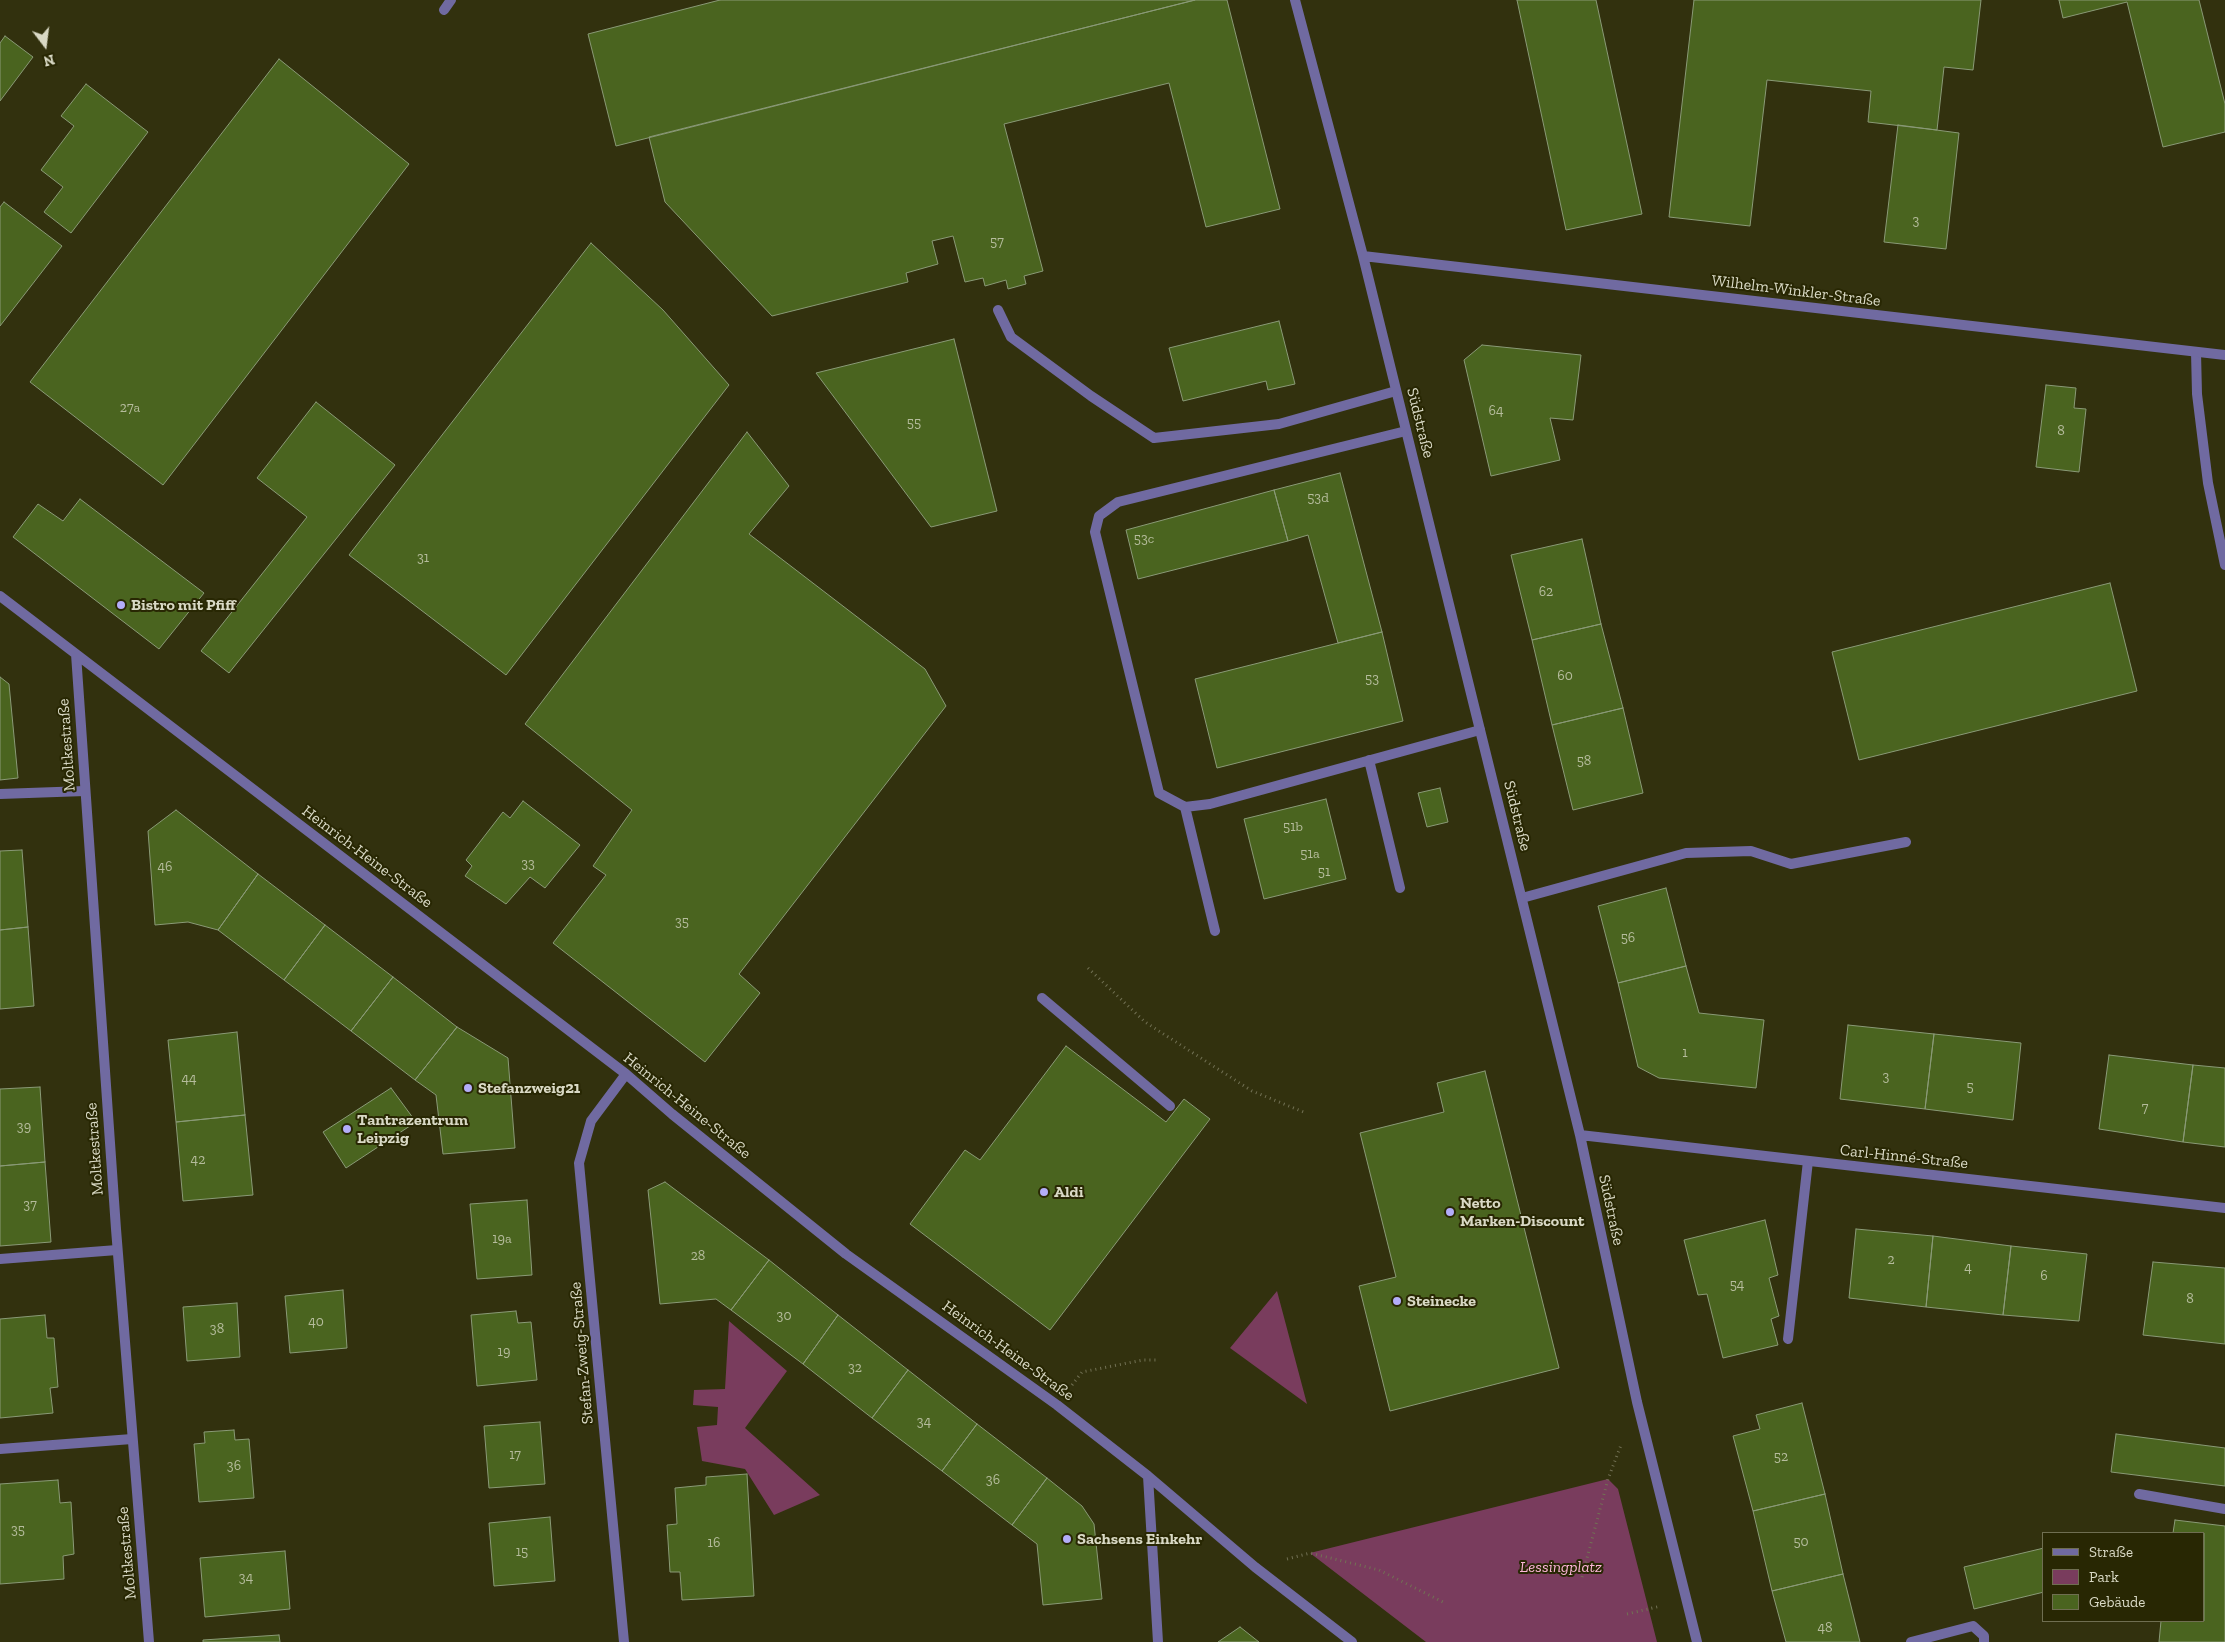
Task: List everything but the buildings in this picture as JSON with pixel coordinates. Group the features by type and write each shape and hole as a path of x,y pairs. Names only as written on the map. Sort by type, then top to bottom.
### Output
{"street":[{"path":"444,10 452,0"},
{"name":"Südstraße","path":"1295,0 1363,256 1522,898 1580,1135 1636,1402 1697,1642"},
{"name":"Wilhelm-Winkler-Straße","path":"1363,256 2225,355"},
{"path":"998,310 1011,337 1091,396 1154,438 1279,424 1396,391"},
{"path":"2196,352 2197,394 2208,483 2225,565"},
{"path":"1406,430 1118,502 1099,516 1095,532 1159,793 1185,807 1210,804 1480,730"},
{"name":"Heinrich-Heine-Straße","path":"0,596 626,1074 672,1114 846,1254 1057,1405 1148,1476 1255,1567 1352,1642"},
{"name":"Moltkestraße","path":"76,654 117,1250 149,1642"},
{"path":"1369,760 1400,888"},
{"path":"0,794 85,791"},
{"path":"1185,807 1215,931"},
{"path":"1522,898 1686,853 1750,852 1791,864 1906,842"},
{"path":"1042,998 1170,1106"},
{"name":"Stefan-Zweig-Straße","path":"624,1642 579,1163 591,1121 626,1074"},
{"name":"Carl-Hinné-Straße","path":"1580,1135 2225,1208"},
{"path":"1788,1339 1808,1161"},
{"path":"0,1259 117,1250"},
{"path":"0,1449 132,1439"},
{"path":"1148,1476 1158,1642"},
{"path":"2139,1494 2225,1509"},
{"path":"1910,1642 1973,1626 1984,1636 1984,1642"}],"path":[{"path":"1088,968 1145,1022 1252,1092 1306,1113"},
{"path":"1057,1405 1082,1372 1143,1360 1159,1360"},
{"path":"1582,1577 1608,1479 1636,1402"},
{"path":"1255,1567 1310,1553 1379,1570 1445,1603"},
{"path":"1627,1614 1686,1600"}],"green space":[{"path":"1277,1291 1307,1404 1230,1348"},
{"path":"729,1321 787,1371 745,1428 820,1495 774,1515 745,1469 702,1461 697,1427 717,1425 718,1407 693,1405 694,1390 725,1389"},
{"name":"Lessingplatz","path":"1608,1479 1618,1489 1657,1642 1426,1642 1310,1553"}],"place":[{"name":"Bistro mit Pfiff","path":"121,605"},
{"name":"Stefanzweig21","path":"468,1088"},
{"name":"Tantrazentrum Leipzig","path":"347,1129"},
{"name":"Aldi","path":"1044,1192"},
{"name":"Netto Marken-Discount","path":"1450,1212"},
{"name":"Steinecke","path":"1397,1301"},
{"name":"Sachsens Einkehr","path":"1067,1539"}]}
